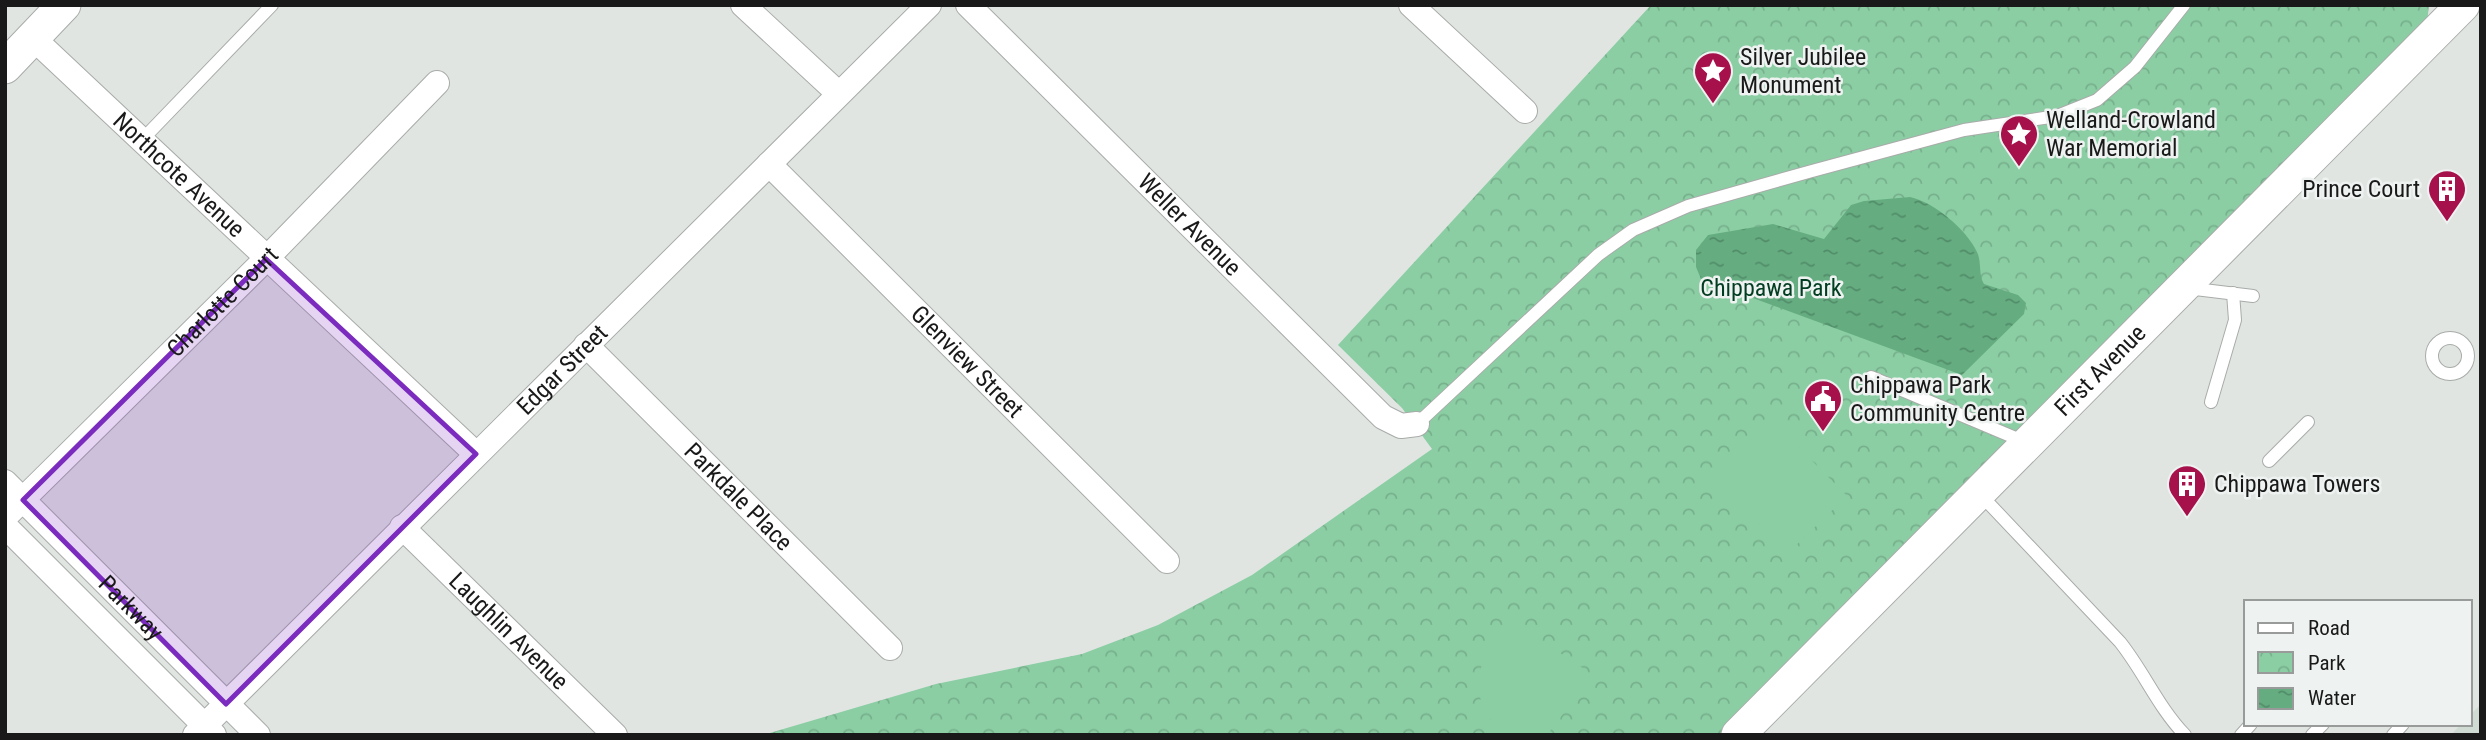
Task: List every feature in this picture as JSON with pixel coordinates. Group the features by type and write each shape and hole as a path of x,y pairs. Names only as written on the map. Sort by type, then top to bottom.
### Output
{"street":[{"path":"5,67 64,5"},
{"path":"743,5 838,93"},
{"name":"Edgar Street","path":"204,732 226,704 402,527 929,5"},
{"name":"Weller Avenue","path":"968,5 1383,417 1401,426 1417,424"},
{"path":"1411,5 1525,111"},
{"name":"First Avenue","path":"1738,735 2463,5"},
{"path":"2472,5 2481,12"},
{"name":"Northcote Avenue","path":"33,38 476,454"},
{"name":"Charlotte Court","path":"5,517 14,491 266,259 437,83"},
{"name":"Glenview Street","path":"769,164 1167,561"},
{"name":"Parkdale Place","path":"586,345 890,648"},
{"name":"Parkway","path":"14,491 258,735"},
{"name":"Parkway","path":"5,526 204,732"},
{"name":"Laughlin Avenue","path":"402,527 615,735"}],"lane":[{"path":"141,141 272,5"},
{"path":"1417,424 1598,256 1633,230 1688,206 1812,171 1965,130 2057,116 2085,105 2097,100 2135,67 2184,5"},
{"path":"2182,287 2253,296"},
{"path":"2211,402 2235,320 2233,293"},
{"path":"1871,377 2027,443"},
{"path":"2269,461 2308,422"},
{"path":"1979,492 2120,642 2167,717 2185,735"}],"highlighted area":[{"path":"266,259 476,454 226,704 23,500"}],"shaded area":[{"path":"2481,704 2481,735 2451,735 2459,726 2472,726 2472,713"}],"green space":[{"name":"Chippawa Park","path":"1651,5 2429,5 2427,23 1719,735 763,735 936,684 1082,654 1158,625 1252,575 1432,449 1402,408 1338,345"},
{"path":"1768,416 1847,496 1789,552 1707,474"},
{"path":"1519,625 1587,671 1588,681 1547,735 1505,734 1486,712 1480,698 1479,673 1483,663 1498,643"}],"water":[{"path":"1910,197 1939,211 1966,235 1978,256 1984,284 2018,295 2026,303 2024,314 1962,375 1701,279 1696,267 1696,250 1708,235 1773,224 1824,239 1851,205 1864,201"}],"place":[{"name":"Silver Jubilee Monument","path":"1713,105"},
{"name":"Welland-Crowland War Memorial","path":"2019,168"},
{"name":"Prince Court","path":"2447,223"},
{"name":"Chippawa Park Community Centre","path":"1823,433"},
{"name":"Chippawa Towers","path":"2187,518"}]}
